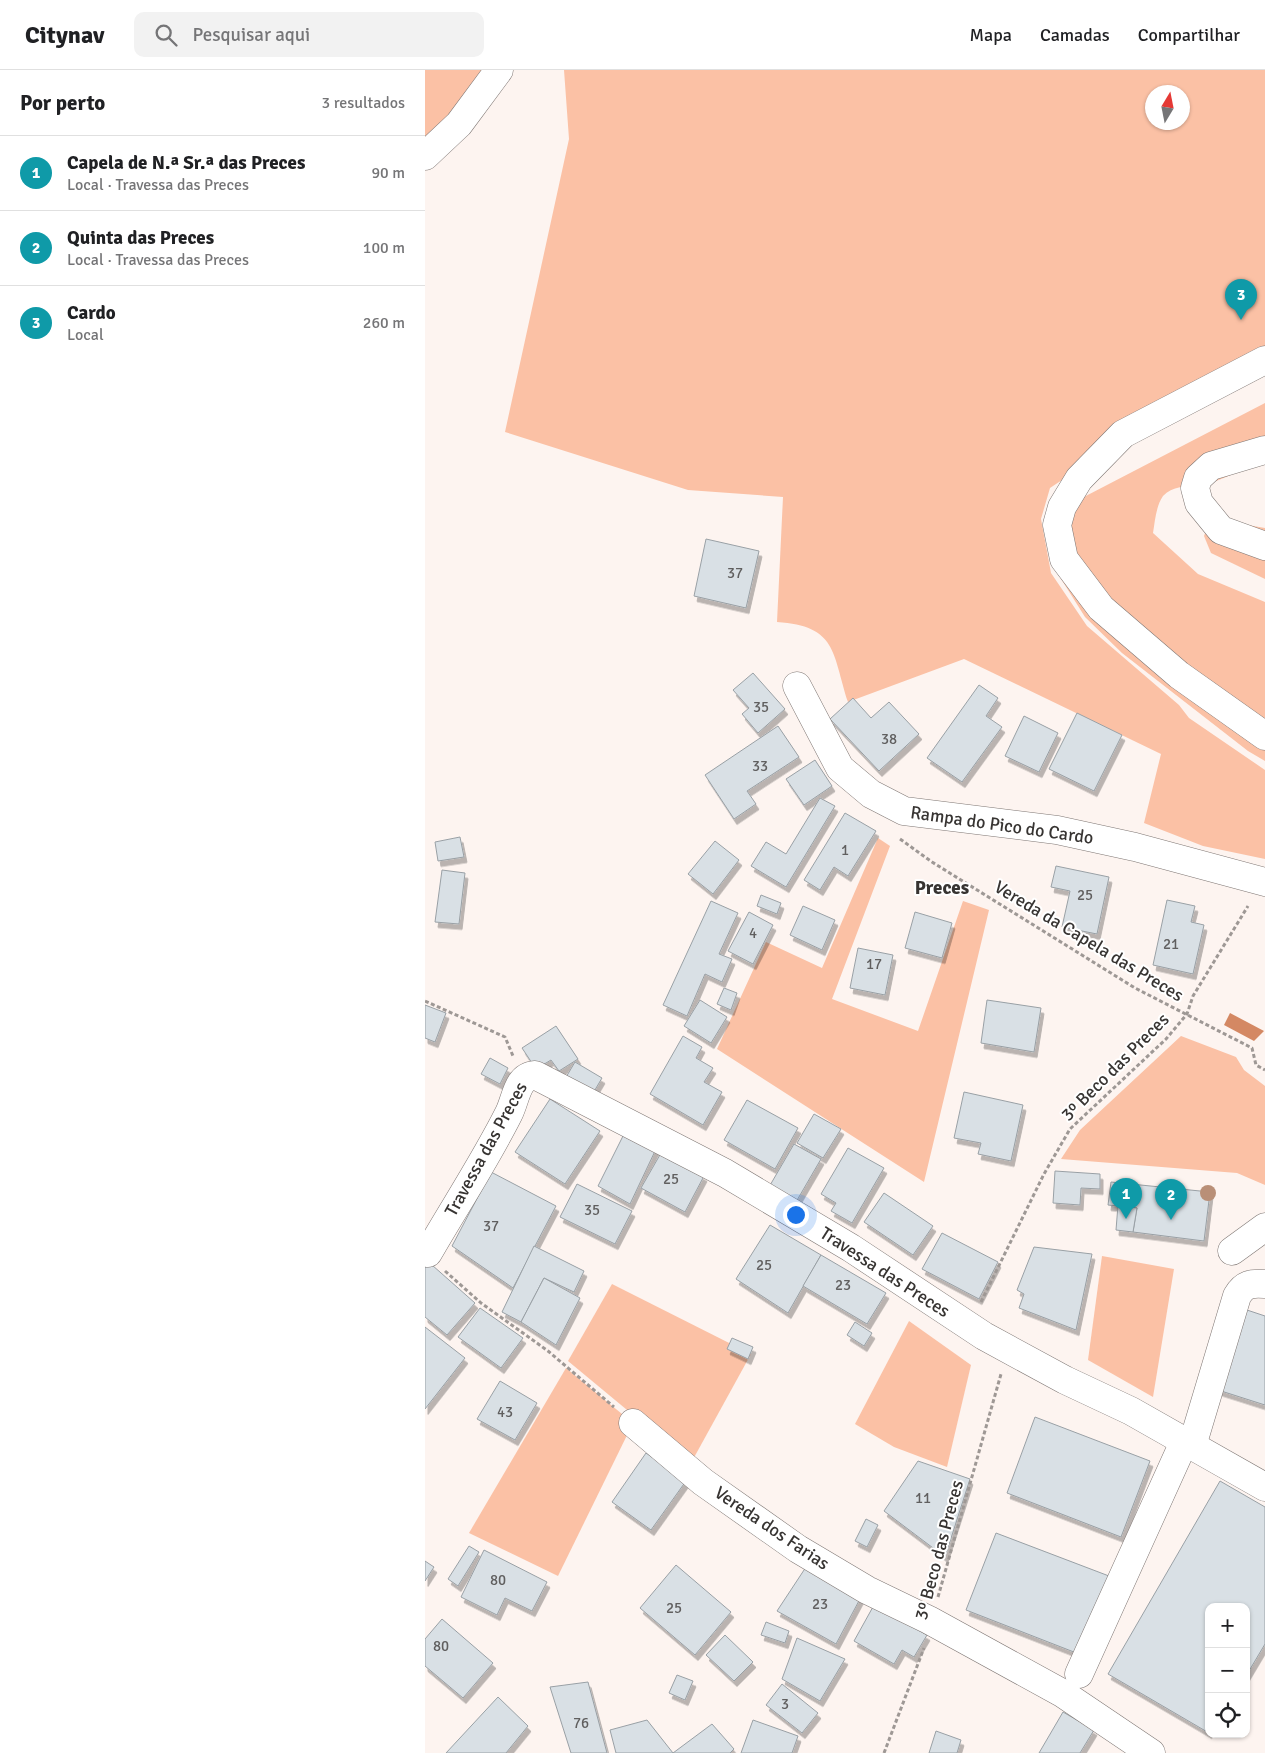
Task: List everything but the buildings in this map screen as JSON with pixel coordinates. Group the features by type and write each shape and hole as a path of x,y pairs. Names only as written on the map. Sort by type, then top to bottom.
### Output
{"street":[{"path":"425,156 459,124 499,70"},
{"path":"1265,360 1123,434 1079,479 1062,507 1057,525 1064,559 1101,608 1179,675 1265,736"},
{"path":"1265,450 1211,466 1198,478 1195,488 1199,503 1221,530 1265,546"},
{"name":"Rampa do Pico do Cardo","path":"797,686 840,768 871,794 904,811 1057,830 1135,847 1264,882"},
{"name":"Travessa das Preces","path":"427,1252 510,1112 523,1079 527,1075 535,1075 725,1173 851,1248 969,1327 1008,1350 1131,1412 1265,1487"},
{"path":"1232,1251 1265,1227"},
{"path":"1079,1674 1188,1444 1237,1296 1242,1287 1252,1283 1265,1284"},
{"name":"Vereda dos Farias","path":"633,1423 703,1482 798,1549 867,1590 933,1622 1063,1693 1151,1753"}],"path":[{"name":"Vereda da Capela das Preces","path":"892,833 932,862 1135,988 1252,1048 1256,1064 1265,1070"},
{"name":"3º Beco das Preces","path":"969,1327 1044,1174 1070,1130 1114,1085 1166,1040 1187,1014 1193,996 1264,882"},
{"path":"425,1001 505,1037 523,1079"},
{"path":"427,1252 441,1268 481,1303 548,1351 633,1423"},
{"name":"3º Beco das Preces","path":"885,1753 933,1622 937,1600 1008,1350"}],"shaded area":[{"path":"425,70 499,70 425,156"},
{"path":"564,70 1265,70 1265,374 1098,456 1050,488 1041,519 1051,573 1087,626 1179,705 1189,718 1265,770 1265,859 1203,846 1144,823 1161,754 964,659 848,702 834,656 822,636 811,629 777,622 783,497 688,490 505,432 569,139"},
{"path":"1265,403 1265,453 1242,469 1226,477 1208,483 1171,490 1163,496 1159,504 1153,533 1198,574 1265,602 1265,761 1248,751 1122,653 1085,617 1058,574 1059,538 1080,499"},
{"path":"1230,522 1265,528 1265,579 1211,553 1204,536 1208,525"},
{"path":"878,838 890,846 832,999 918,1031 963,901 989,910 924,1182 717,1049 766,942 822,968"},
{"path":"1230,1013 1264,1031 1254,1041 1224,1025"},
{"path":"1181,1036 1236,1057 1244,1070 1265,1086 1265,1185 1237,1173 1061,1159 1080,1130"},
{"path":"1102,1256 1174,1269 1153,1397 1088,1360"},
{"path":"612,1284 751,1354 691,1463 568,1361"},
{"path":"909,1321 971,1365 947,1467 894,1447 855,1424"},
{"path":"566,1368 633,1423 558,1576 469,1533"}],"place":[{"name":"Cardo","path":"1241,320"},
{"name":"Capela de N.ª Sr.ª das Preces","path":"1126,1219"},
{"name":"Quinta das Preces","path":"1171,1220"}],"district":[{"name":"Preces","path":"942,887"}]}
